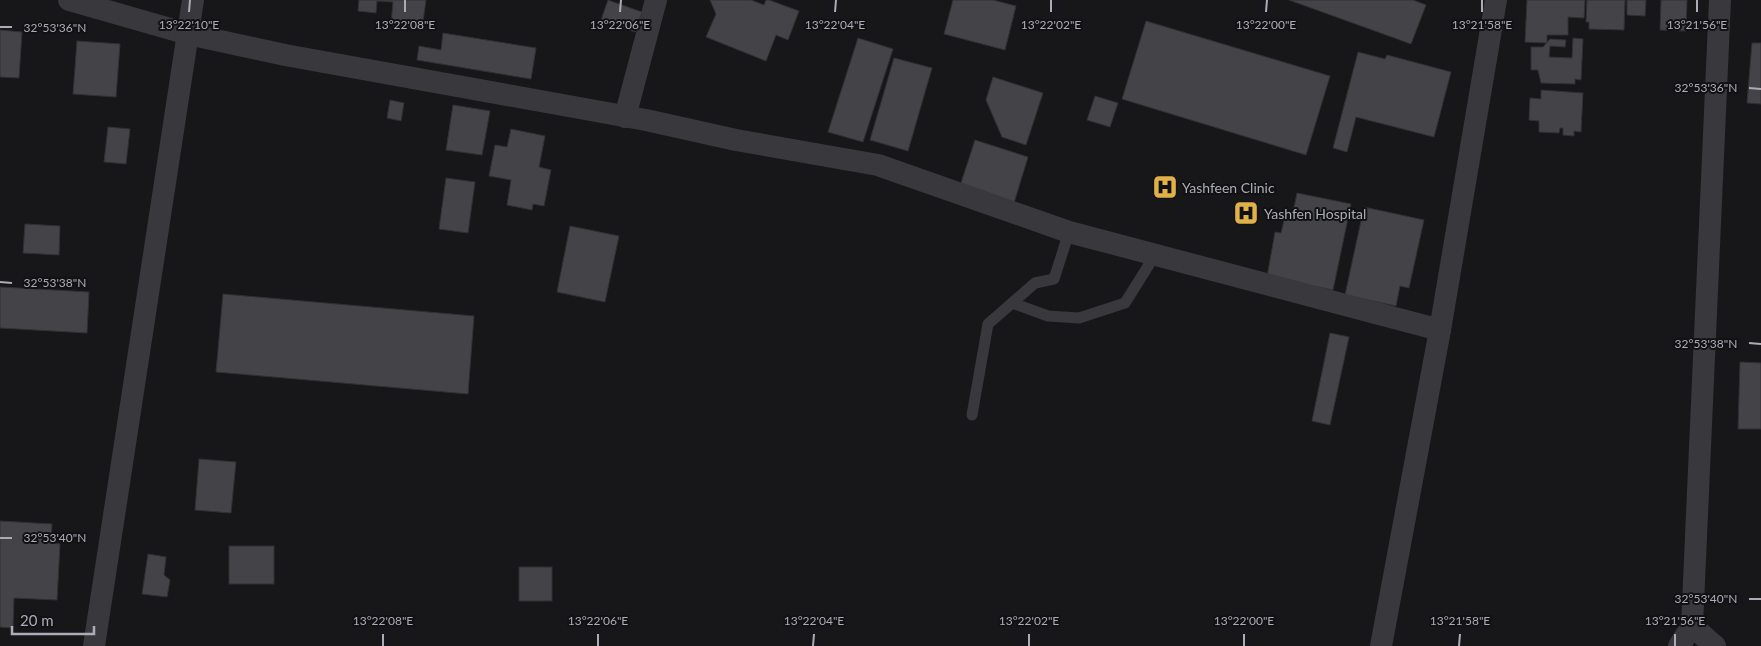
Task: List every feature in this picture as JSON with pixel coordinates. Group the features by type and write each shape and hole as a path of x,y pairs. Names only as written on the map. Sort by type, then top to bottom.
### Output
{"street":[{"path":"69,0 188,34 285,55 878,165 1069,232 1440,330"},
{"path":"94,646 193,0"},
{"path":"625,117 656,0"},
{"path":"1381,646 1440,330 1496,0"},
{"path":"1679,646 1692,626 1720,0"},
{"path":"1692,626 1715,646"}],"lane":[{"path":"972,415 988,324 1035,283 1054,279 1069,232"},
{"path":"1012,304 1048,316 1079,318 1124,303 1155,255"}],"building":[{"path":"359,0 426,0 422,29 391,25 393,2 377,1 376,13 358,11"},
{"path":"608,0 642,12 635,32 601,20"},
{"path":"710,0 751,0 764,5 766,0 769,0 799,11 788,40 776,35 766,61 706,37 716,14"},
{"path":"953,0 993,0 1016,6 1005,50 944,34"},
{"path":"1289,0 1413,0 1426,5 1411,44"},
{"path":"1527,0 1585,0 1584,18 1568,17 1568,35 1547,35 1547,43 1525,42"},
{"path":"1587,0 1625,0 1624,30 1589,29 1589,22 1586,22"},
{"path":"1627,0 1646,0 1645,16 1627,15"},
{"path":"1661,0 1687,0 1686,31 1660,30"},
{"path":"1146,21 1330,76 1306,155 1122,99"},
{"path":"0,30 22,32 19,78 0,77"},
{"path":"443,33 536,48 531,79 417,60 419,46 441,50"},
{"path":"858,38 893,49 863,142 828,132"},
{"path":"1573,38 1583,39 1581,80 1575,79 1575,84 1541,83 1538,70 1531,70 1531,47 1543,47 1550,39 1566,40 1565,47 1550,46 1549,57 1572,58"},
{"path":"77,41 120,44 116,97 73,94"},
{"path":"1752,43 1761,43 1761,104 1747,103"},
{"path":"1358,52 1385,59 1387,55 1451,72 1434,137 1356,117 1347,152 1333,148"},
{"path":"894,58 932,68 908,151 870,140"},
{"path":"993,77 1043,93 1026,145 1002,137 986,100"},
{"path":"1541,90 1583,93 1581,132 1574,131 1574,136 1563,135 1563,128 1560,128 1559,133 1539,132 1539,121 1529,120 1530,98 1541,99"},
{"path":"1095,96 1118,103 1110,127 1087,120"},
{"path":"390,100 404,103 401,121 387,118"},
{"path":"453,105 490,111 482,155 446,150"},
{"path":"108,127 130,129 126,164 104,162"},
{"path":"511,129 545,136 539,167 551,170 544,206 533,204 532,210 507,205 511,180 489,176 495,145 507,147"},
{"path":"975,140 1028,157 1014,203 960,186"},
{"path":"446,178 475,182 468,233 439,229"},
{"path":"1297,193 1351,204 1333,290 1267,277 1275,232 1281,233 1285,216 1292,217"},
{"path":"1364,207 1424,220 1409,288 1400,286 1396,306 1345,295"},
{"path":"25,224 60,226 59,255 23,253"},
{"path":"570,226 619,236 605,302 557,292"},
{"path":"0,287 89,292 87,333 0,328"},
{"path":"223,294 474,316 468,394 216,372"},
{"path":"1330,333 1349,337 1330,425 1312,421"},
{"path":"1740,362 1761,363 1761,429 1738,429"},
{"path":"199,459 236,462 231,513 195,510"},
{"path":"0,521 52,524 51,543 60,544 57,600 14,598 13,628 0,627"},
{"path":"229,546 274,546 274,584 229,584"},
{"path":"148,554 166,557 164,575 170,580 167,597 142,594"},
{"path":"519,567 552,567 552,601 519,601"}],"place":[{"name":"Yashfeen Clinic","path":"1165,187"},
{"name":"Yashfen Hospital","path":"1246,213"}]}
